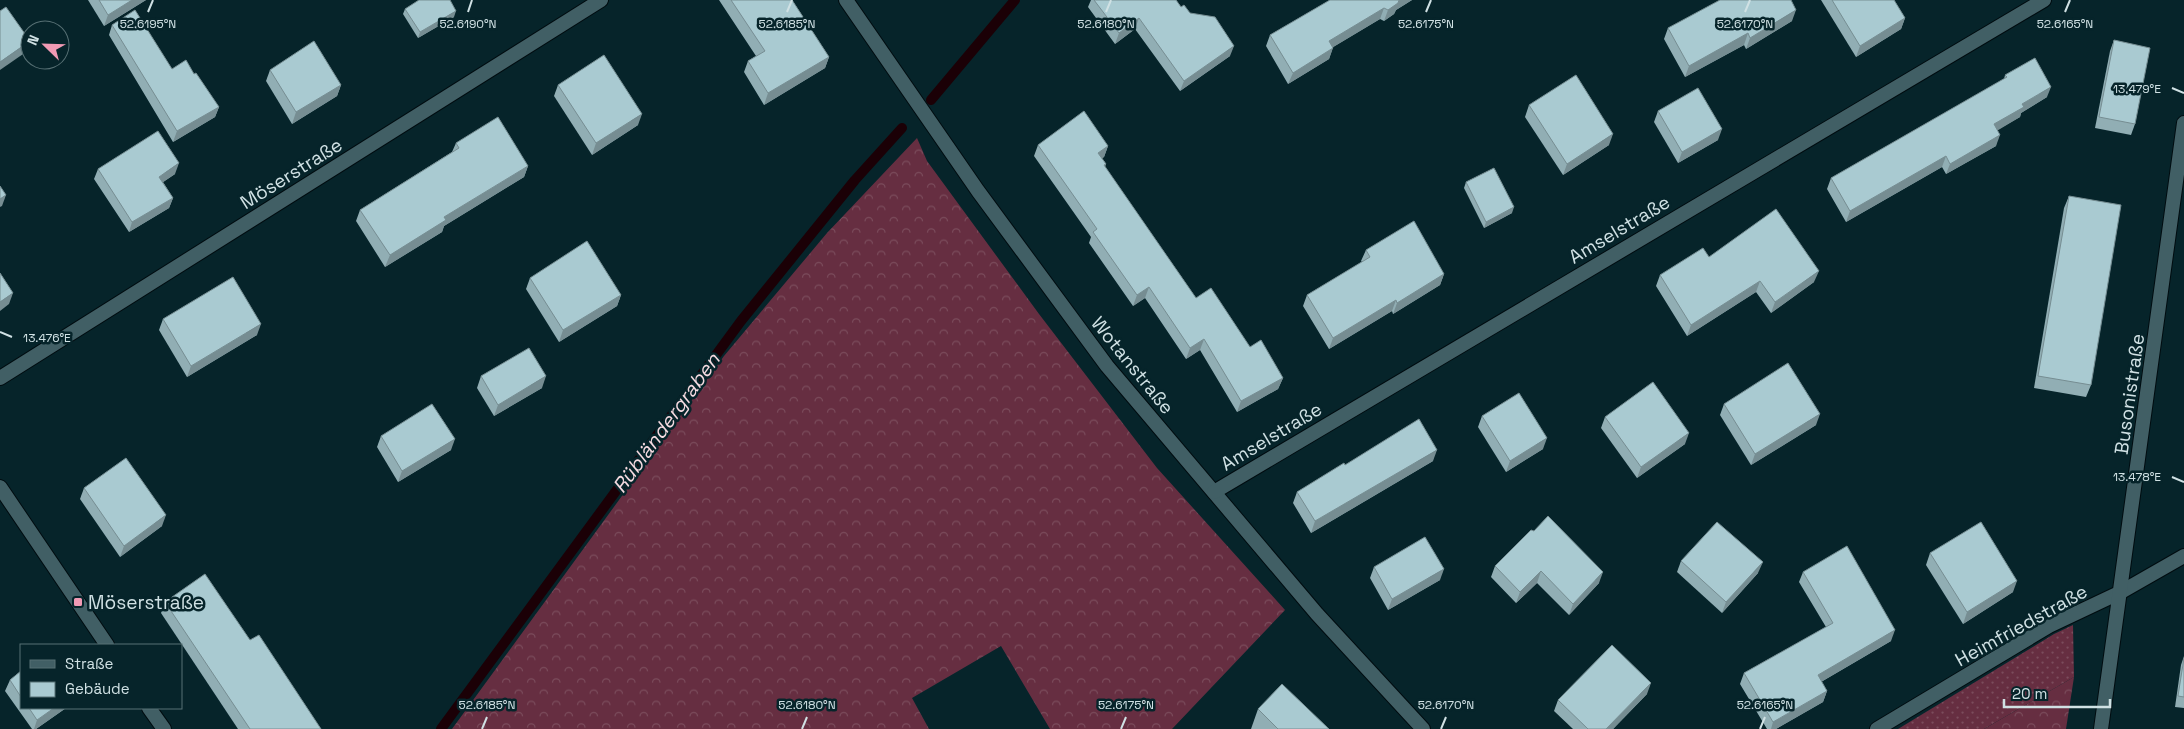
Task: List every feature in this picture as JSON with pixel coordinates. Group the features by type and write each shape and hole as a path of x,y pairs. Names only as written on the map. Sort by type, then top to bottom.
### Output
{"street":[{"name":"Möserstraße","path":"0,378 601,0"},
{"name":"Wotanstraße","path":"846,0 978,191 1107,366 1317,614 1423,729"},
{"name":"Amselstraße","path":"1214,492 2044,0"},
{"name":"Busonistraße","path":"2101,729 2184,123"},
{"path":"0,487 106,644"},
{"name":"Heimfriedstraße","path":"1877,729 2049,626 2121,592 2184,556"},
{"path":"150,709 164,729"}],"green space":[{"path":"917,138 927,161 1039,314 1157,468 1285,610 1172,729 1050,729 1001,646 912,698 929,729 452,729 724,356 827,233"},
{"path":"2073,625 2074,677 1984,729 1898,729 2054,634"},
{"path":"2074,677 2066,729 1984,729"}],"building":[{"path":"99,0 132,0 108,15"},
{"path":"419,0 450,0 456,11 420,32 405,9"},
{"path":"731,0 792,0 829,57 768,93 748,61 765,51"},
{"path":"1094,0 1176,0 1181,7 1184,5 1190,13 1215,17 1234,46 1184,81 1139,18 1119,33"},
{"path":"1330,0 1399,0 1398,3 1388,10 1384,8 1329,41 1333,48 1293,73 1270,35"},
{"path":"1720,0 1791,0 1796,10 1750,38 1748,33 1689,66 1668,28"},
{"path":"1832,0 1894,0 1905,18 1860,46"},
{"path":"6,7 20,27 20,48 0,62 0,11"},
{"path":"135,10 172,69 186,60 219,107 177,131 112,25"},
{"path":"2114,40 2150,48 2135,124 2099,117"},
{"path":"314,41 341,85 296,112 270,70"},
{"path":"604,55 642,114 596,143 558,85"},
{"path":"2035,58 2051,87 2022,104 2024,107 1994,124 2000,135 1950,164 1946,156 1850,211 1831,178 2007,77 2005,75"},
{"path":"1576,75 1613,134 1567,164 1529,105"},
{"path":"1698,88 1722,129 1682,152 1658,111"},
{"path":"1084,111 1108,146 1098,153 1106,164 1104,165 1196,298 1211,288 1250,347 1261,340 1283,378 1241,401 1204,339 1190,348 1149,287 1137,295 1093,232 1097,229 1038,145"},
{"path":"498,117 528,166 444,217 446,220 390,255 360,210 459,148 456,143"},
{"path":"158,131 179,163 159,177 173,198 132,222 98,169"},
{"path":"1494,168 1514,207 1486,222 1466,182"},
{"path":"0,186 6,195 0,199"},
{"path":"2069,196 2121,205 2091,385 2038,376"},
{"path":"1776,209 1819,271 1775,302 1760,281 1691,325 1660,275 1703,248 1709,257"},
{"path":"1414,221 1444,274 1397,303 1396,300 1333,338 1307,295 1370,257 1366,250"},
{"path":"587,241 621,295 563,330 530,278"},
{"path":"0,273 13,293 0,302"},
{"path":"233,277 261,324 191,366 163,319"},
{"path":"529,348 546,376 498,405 481,376"},
{"path":"1788,363 1820,414 1755,454 1724,404"},
{"path":"1653,382 1689,433 1641,467 1605,417"},
{"path":"1519,393 1547,438 1510,461 1482,416"},
{"path":"432,404 455,439 402,471 381,436"},
{"path":"1419,419 1437,450 1315,521 1297,492"},
{"path":"126,458 166,515 124,546 84,488"},
{"path":"1548,516 1603,572 1573,604 1541,571 1520,592 1495,566"},
{"path":"1717,522 1763,562 1726,602 1681,561"},
{"path":"1981,522 2017,581 1967,612 1930,553"},
{"path":"1425,537 1444,569 1392,599 1374,567"},
{"path":"1847,546 1895,630 1818,675 1827,691 1773,722 1744,673 1833,623 1803,572"},
{"path":"205,574 250,640 259,635 321,729 250,729 165,602"},
{"path":"1612,645 1651,683 1606,729 1588,729 1558,700"},
{"path":"2184,658 2184,697 2178,696"},
{"path":"20,672 20,695 10,680"},
{"path":"1282,684 1329,729 1278,729 1258,709"},
{"path":"30,709 53,709 37,720"}],"waterway":[{"name":"Rübländergraben","path":"931,100 1015,0"},
{"name":"Rübländergraben","path":"441,729 741,321 855,180 902,128"}],"place":[{"name":"Möserstraße","path":"78,602"}]}
